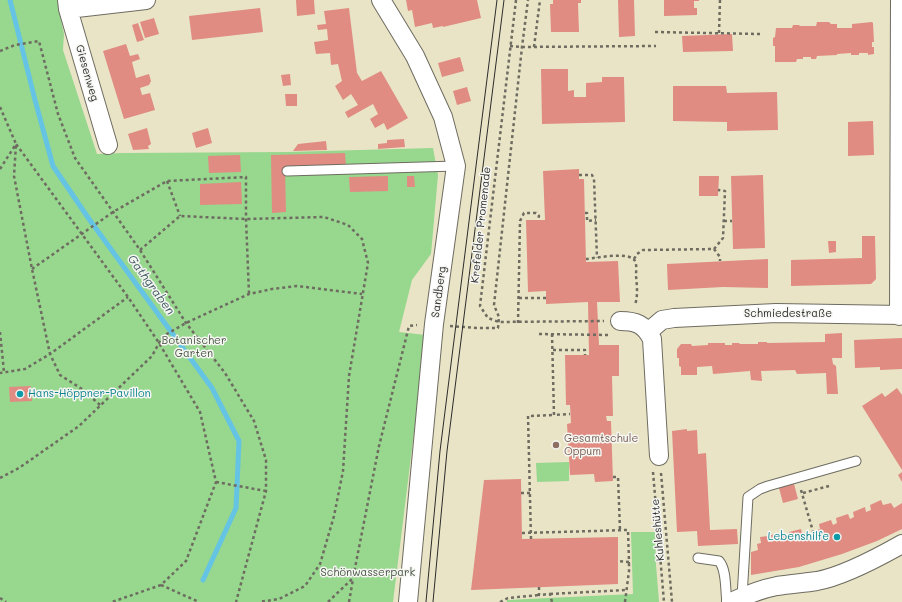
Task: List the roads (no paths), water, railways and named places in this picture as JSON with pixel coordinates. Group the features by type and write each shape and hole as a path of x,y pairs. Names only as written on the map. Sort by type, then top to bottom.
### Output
{"street":[{"path":"68,4 146,0"},
{"name":"Sandberg","path":"381,0 415,56 443,117 456,166 434,324 408,602"},
{"path":"900,0 900,316"},
{"name":"Giesenweg","path":"68,4 108,145"},
{"name":"Schmiedestraße","path":"648,332 662,320 674,318 776,313 900,316"},
{"path":"618,328 632,321 638,323 648,332 652,339 656,462"},
{"path":"733,600 750,593 776,586 818,581 879,557 902,544"}],"lane":[{"path":"287,171 456,166"},
{"path":"733,600 748,497 760,489 856,461"},
{"path":"698,558 719,561 733,600"}],"waterway":[{"name":"Gathgraben","path":"10,0 53,166 89,219 212,388 239,441 236,508 203,580"}],"tram line":[{"path":"426,602 440,451 497,0"},
{"path":"433,602 447,451 504,0"}],"place":[{"name":"Hans-Höppner-Pavillon","path":"20,394"},
{"name":"Gesamtschule Oppum","path":"556,445"},
{"name":"Lebenshilfe","path":"837,537"}],"park label":[{"name":"Botanischer Garten","path":"194,347"},
{"name":"Schönwasserpark","path":"368,573"}]}
